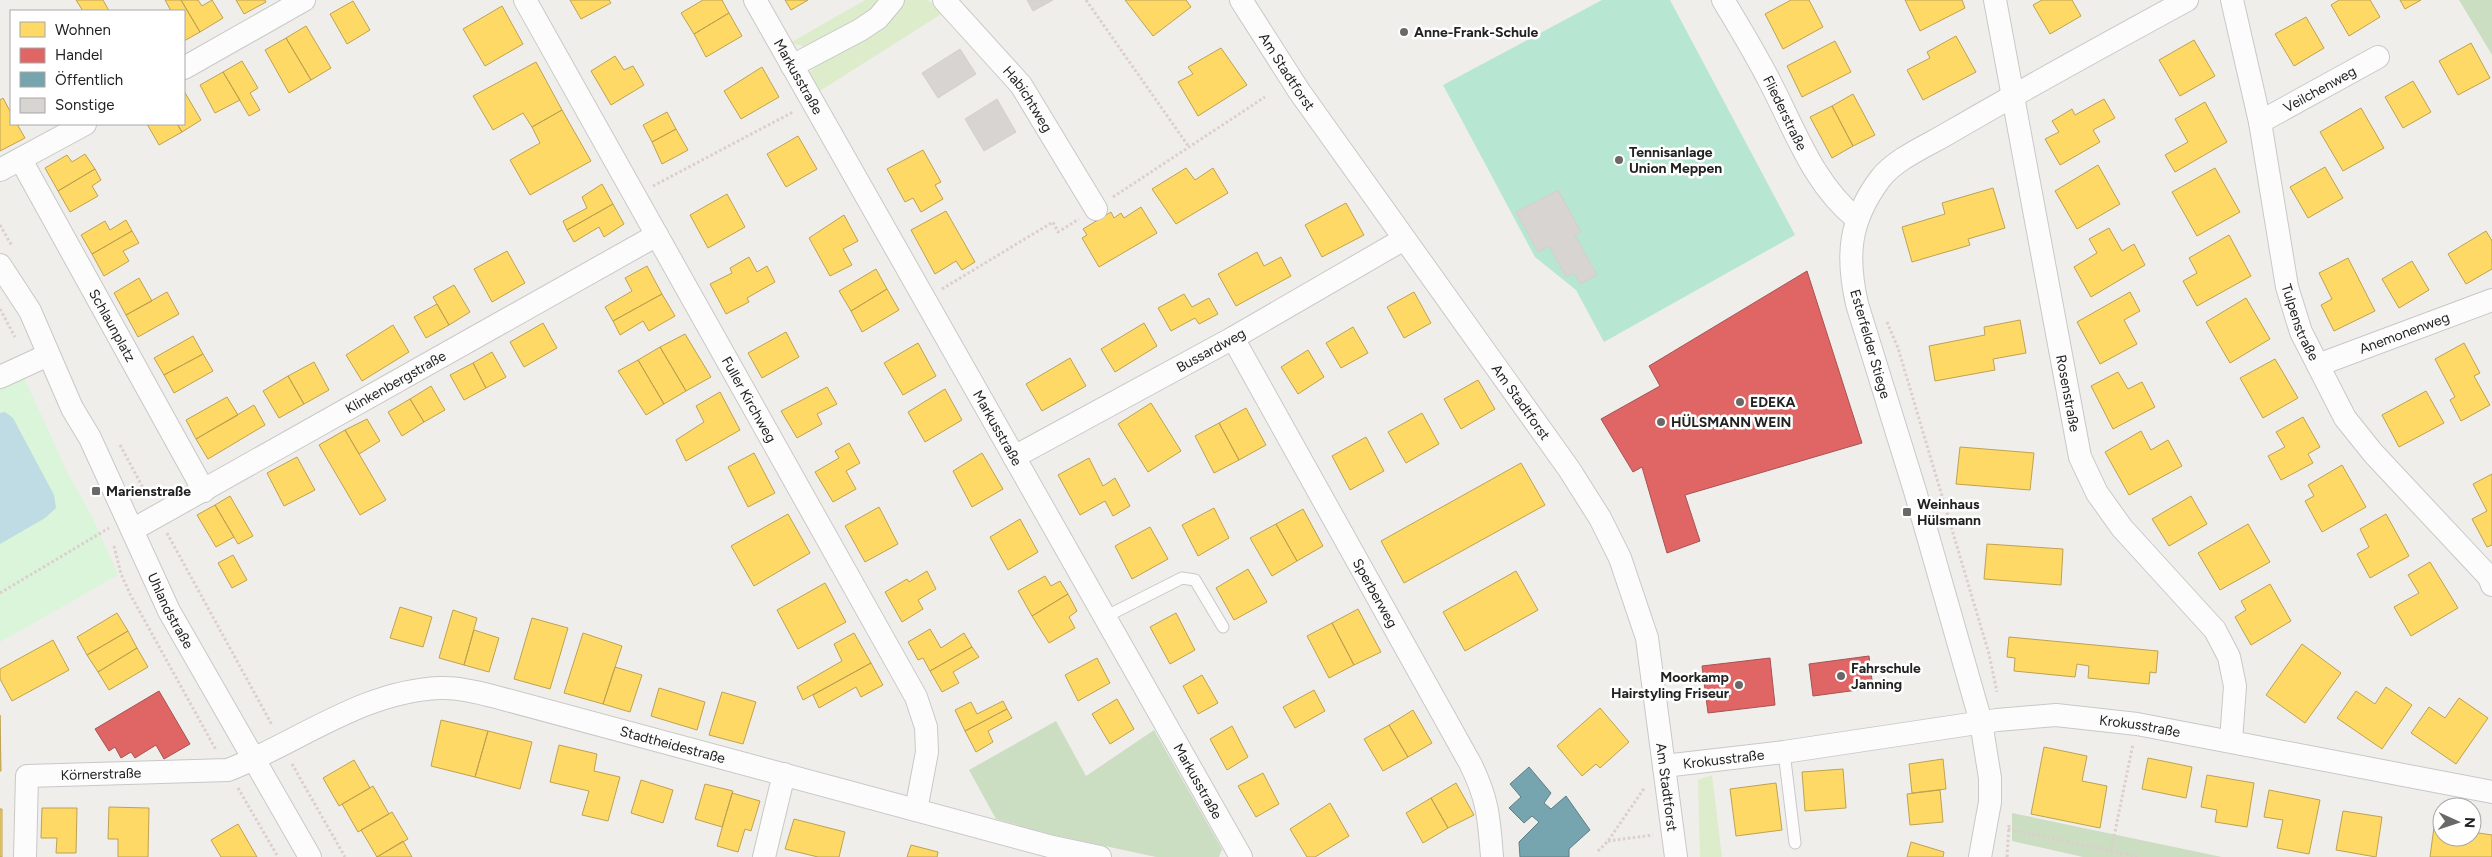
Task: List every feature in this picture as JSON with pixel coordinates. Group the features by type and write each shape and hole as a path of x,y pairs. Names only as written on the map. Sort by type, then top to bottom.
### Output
{"street":[{"path":"185,67 304,0"},
{"name":"Fuller Kirchweg","path":"525,0 916,697 926,727 927,752 916,810"},
{"name":"Markusstraße","path":"755,0 1241,857"},
{"path":"792,66 860,30 878,18 893,0"},
{"name":"Habichtweg","path":"944,0 1021,86 1096,209"},
{"name":"Am Stadtforst","path":"1241,0 1299,91 1569,469 1600,518 1620,558 1646,638 1676,857"},
{"name":"Fliederstraße","path":"1723,0 1758,58 1821,182 1839,205 1857,219"},
{"name":"Rosenstraße","path":"1994,0 2080,457 2097,493 2122,528 2215,630 2229,657 2235,686 2231,741"},
{"name":"Esterfelder Stiege","path":"1980,857 1987,825 1992,721 1915,491 1857,304 1850,273 1850,244 1857,219 1881,177 1899,163 2011,96 2187,0"},
{"name":"Tulpenstraße","path":"2232,0 2260,122 2286,286 2301,332 2345,418 2373,453 2491,580"},
{"name":"Veilchenweg","path":"2260,122 2378,57"},
{"path":"0,170 83,125"},
{"name":"Schlaunplatz","path":"21,160 204,491"},
{"name":"Klinkenbergstraße","path":"130,521 158,515 204,491 657,235"},
{"name":"Bussardweg","path":"1014,457 1233,338 1404,239"},
{"name":"Uhlandstraße","path":"7,258 72,408 90,438 130,521 169,611 310,857"},
{"name":"Anemonenweg","path":"2318,365 2492,300"},
{"name":"Sperberweg","path":"1233,338 1480,784 1488,810 1492,857"},
{"path":"0,377 48,355"},
{"name":"Stadtheidestraße","path":"255,760 358,708 395,695 441,688 472,691 916,810 1051,852 1100,857"},
{"name":"Krokusstraße","path":"1664,766 1784,752 1992,721 2056,715 2137,724 2492,792"},
{"name":"Körnerstraße","path":"25,857 27,776 208,773 228,770 255,760"},
{"path":"764,857 784,774"}],"lane":[{"path":"1105,617 1182,578 1195,580 1223,627"},
{"name":"Krokusstraße","path":"1784,752 1796,843"}],"path":[{"path":"1086,0 1189,147"},
{"path":"635,196 812,102"},
{"path":"0,225 7,258"},
{"path":"1887,320 1898,348 1989,654 1992,721"},
{"path":"115,437 345,857"},
{"path":"0,594 109,528 130,521"},
{"path":"2111,851 2137,724"},
{"path":"1598,850 1608,841 1638,795 1664,766"},
{"path":"2007,857 2009,821"},
{"path":"1987,825 2139,857"},
{"path":"1608,841 1673,833"}],"green space":[{"path":"865,0 885,0 878,8 807,47 790,43"},
{"path":"904,0 928,0 943,13 815,94 808,81 809,72"},
{"name":"Tennisanlage Union Meppen","path":"1602,0 1670,0 1795,235 1604,342 1576,290 1535,257 1443,85"},
{"path":"2459,0 2492,0 2492,55"},
{"path":"24,377 67,472 92,516 118,575 0,642 0,388"},
{"path":"1056,721 1086,776 1154,730 1222,849 1219,857 1156,857 1054,835 996,819 969,770"},
{"path":"1712,775 1722,857 1700,857 1698,780"},
{"path":"2012,813 2222,857 2083,857 2012,841"}],"water":[{"path":"5,412 13,418 54,495 56,508 45,518 0,544 0,413"}],"building: Wohnen":[{"path":"76,0 103,0 108,10 82,10"},
{"path":"165,0 181,0 200,32 185,40 185,10 170,10"},
{"path":"181,0 198,0 202,6 212,0 223,18 200,32"},
{"path":"236,0 265,0 266,2 244,14"},
{"path":"570,0 609,0 611,3 581,19"},
{"path":"703,0 722,0 729,13 694,34 681,13"},
{"path":"785,0 808,0 791,10"},
{"path":"1125,0 1186,0 1191,7 1153,36"},
{"path":"1791,0 1809,0 1823,27 1783,49 1765,14"},
{"path":"1905,0 1962,0 1965,8 1920,31"},
{"path":"2042,0 2072,0 2081,16 2050,34 2033,5"},
{"path":"2339,0 2370,0 2380,17 2349,36 2331,5"},
{"path":"2400,0 2421,0 2405,9"},
{"path":"353,1 370,30 347,44 330,14"},
{"path":"502,6 523,44 485,66 463,29"},
{"path":"729,13 742,36 706,57 694,34"},
{"path":"2306,17 2324,48 2294,66 2275,34"},
{"path":"306,26 331,68 311,80 286,38"},
{"path":"1956,36 1976,72 1923,100 1907,70 1930,58 1927,52"},
{"path":"286,38 311,80 289,93 265,50"},
{"path":"2194,40 2215,76 2180,96 2159,60"},
{"path":"1835,41 1851,72 1802,97 1787,66"},
{"path":"2471,43 2490,78 2458,95 2439,61"},
{"path":"1221,48 1247,85 1198,116 1178,82 1193,74 1188,67"},
{"path":"615,56 624,70 633,66 644,85 611,105 591,71"},
{"path":"242,61 258,88 250,93 260,110 249,116 223,72"},
{"path":"536,62 562,110 532,127 523,113 493,130 473,96"},
{"path":"762,67 779,97 741,119 724,91"},
{"path":"223,72 240,100 215,113 200,85"},
{"path":"2413,81 2431,112 2403,128 2385,97"},
{"path":"185,93 201,120 182,132 178,125 185,125"},
{"path":"1853,94 1875,135 1853,146 1832,106"},
{"path":"3,98 10,111 10,125 18,125 25,138 0,151 0,100"},
{"path":"2104,99 2115,118 2093,130 2100,142 2060,165 2045,139 2059,132 2052,121 2072,109 2075,115"},
{"path":"2205,102 2227,142 2175,172 2165,155 2188,142 2175,119"},
{"path":"1832,106 1853,146 1832,158 1810,117"},
{"path":"2361,108 2384,148 2343,171 2320,132"},
{"path":"562,110 591,161 530,195 510,160 540,143 532,127"},
{"path":"667,112 676,129 652,142 643,125"},
{"path":"148,125 178,125 182,132 159,145"},
{"path":"676,129 688,150 662,164 652,142"},
{"path":"798,136 817,169 786,187 767,154"},
{"path":"923,150 941,182 935,185 943,199 921,212 913,198 905,202 887,169"},
{"path":"85,154 95,169 58,191 45,168 67,155 72,162"},
{"path":"2098,165 2120,204 2077,229 2055,191"},
{"path":"2325,167 2343,198 2308,218 2290,187"},
{"path":"1186,168 1195,180 1213,168 1228,193 1176,224 1152,189"},
{"path":"2215,168 2240,212 2197,236 2172,192"},
{"path":"95,169 101,180 92,186 98,196 70,212 58,191"},
{"path":"602,184 613,204 567,230 563,221 587,208 582,197"},
{"path":"1993,188 2005,228 1968,239 1970,245 1912,262 1902,227 1945,214 1942,203"},
{"path":"727,194 745,227 708,248 690,215"},
{"path":"1346,203 1364,235 1322,257 1305,225"},
{"path":"613,204 624,224 604,237 599,227 574,242 567,230"},
{"path":"1141,207 1157,233 1099,267 1082,238 1087,235 1083,229 1111,212 1114,218 1121,213 1124,218"},
{"path":"946,211 975,262 962,270 956,261 935,274 911,230"},
{"path":"844,215 858,241 843,249 852,265 830,276 809,238"},
{"path":"126,220 132,231 92,254 81,235 105,221 110,230"},
{"path":"2109,228 2122,251 2134,244 2145,265 2091,297 2074,267 2097,253 2089,239"},
{"path":"132,231 139,243 123,251 129,261 104,276 92,254"},
{"path":"2486,231 2492,241 2492,269 2466,284 2448,254"},
{"path":"2229,235 2251,276 2197,306 2183,281 2197,273 2189,258"},
{"path":"507,251 525,283 492,302 474,269"},
{"path":"1257,252 1264,266 1281,257 1291,276 1236,306 1218,274"},
{"path":"749,257 757,272 767,266 775,282 747,298 749,302 726,314 710,284 732,273 730,268"},
{"path":"2348,258 2375,311 2334,331 2321,305 2332,299 2319,273"},
{"path":"2412,261 2429,290 2399,308 2382,279"},
{"path":"647,266 662,294 613,321 605,307 632,291 625,278"},
{"path":"876,269 887,289 851,311 839,291"},
{"path":"139,278 152,301 126,315 114,293"},
{"path":"454,285 470,312 449,325 433,297"},
{"path":"887,289 899,310 862,332 851,311"},
{"path":"167,292 179,314 138,337 126,315"},
{"path":"1414,292 1431,323 1404,338 1387,307"},
{"path":"2130,292 2140,311 2124,320 2137,344 2100,364 2077,322"},
{"path":"662,294 675,316 649,331 643,321 620,335 613,321"},
{"path":"1184,294 1192,307 1209,298 1218,314 1199,324 1195,318 1171,331 1158,308"},
{"path":"2246,298 2270,339 2230,363 2206,322"},
{"path":"437,304 449,325 426,338 414,317"},
{"path":"2020,320 2026,353 1993,359 1995,370 1935,381 1929,346 1985,335 1984,327"},
{"path":"543,323 557,348 524,367 510,342"},
{"path":"1144,323 1157,346 1115,372 1101,349"},
{"path":"393,325 409,352 362,381 346,355"},
{"path":"1353,327 1368,353 1341,368 1326,343"},
{"path":"786,332 799,357 762,378 748,353"},
{"path":"685,334 711,377 686,391 660,347"},
{"path":"193,336 203,354 164,375 154,358"},
{"path":"918,343 936,376 903,395 884,363"},
{"path":"2464,343 2480,373 2474,376 2490,405 2461,421 2450,400 2455,397 2435,359"},
{"path":"660,347 686,391 664,404 638,360"},
{"path":"1308,350 1324,377 1298,394 1281,367"},
{"path":"492,352 506,377 486,388 473,363"},
{"path":"203,354 213,371 174,393 164,375"},
{"path":"1070,358 1086,386 1042,411 1026,384"},
{"path":"2275,359 2298,398 2263,418 2240,378"},
{"path":"638,360 664,404 646,415 618,371"},
{"path":"314,362 329,390 304,404 288,376"},
{"path":"473,363 486,388 464,400 450,375"},
{"path":"2118,372 2128,389 2142,382 2155,407 2113,429 2091,386"},
{"path":"288,376 304,404 279,418 263,391"},
{"path":"1478,380 1495,409 1461,429 1444,399"},
{"path":"431,386 445,410 424,422 410,399"},
{"path":"827,387 837,404 817,414 822,424 797,438 781,411"},
{"path":"945,389 962,420 925,442 908,412"},
{"path":"2426,391 2444,423 2399,447 2382,415"},
{"path":"720,392 740,430 686,461 676,440 704,422 696,406"},
{"path":"227,397 238,415 196,439 186,420"},
{"path":"410,399 424,422 402,436 388,412"},
{"path":"1151,403 1181,451 1148,472 1118,424"},
{"path":"254,405 265,425 208,459 196,439"},
{"path":"1246,408 1266,445 1239,460 1219,423"},
{"path":"1422,413 1439,444 1406,463 1388,432"},
{"path":"2303,417 2320,447 2308,454 2313,463 2281,480 2268,456 2285,447 2276,432"},
{"path":"367,419 380,441 359,454 345,430"},
{"path":"1219,423 1239,460 1214,473 1195,436"},
{"path":"345,430 386,500 360,515 319,445"},
{"path":"2141,431 2151,450 2168,440 2182,466 2129,495 2105,452"},
{"path":"1366,437 1384,471 1350,490 1332,456"},
{"path":"849,443 860,463 846,471 856,489 833,502 815,472 839,458 835,451"},
{"path":"1960,447 2034,453 2030,490 1956,484"},
{"path":"754,453 775,493 748,507 728,467"},
{"path":"982,453 1003,489 972,507 953,471"},
{"path":"297,457 315,490 284,506 267,473"},
{"path":"1089,458 1103,486 1115,478 1130,506 1113,516 1105,501 1080,515 1058,475"},
{"path":"1521,463 1545,505 1404,583 1381,541"},
{"path":"2342,465 2366,507 2322,532 2305,501 2314,496 2308,485"},
{"path":"2492,474 2492,545 2487,547 2472,519 2487,511 2473,484"},
{"path":"230,496 253,536 238,544 215,505"},
{"path":"2191,496 2207,524 2169,546 2152,519"},
{"path":"215,505 234,537 216,547 197,515"},
{"path":"879,507 898,544 865,562 845,526"},
{"path":"1214,508 1229,538 1198,556 1182,525"},
{"path":"1303,509 1323,546 1297,561 1276,524"},
{"path":"788,514 810,553 754,586 731,546"},
{"path":"2386,514 2409,556 2370,578 2357,554 2369,547 2360,529"},
{"path":"1020,519 1038,552 1008,570 990,537"},
{"path":"1276,524 1297,561 1272,576 1250,538"},
{"path":"2248,524 2270,562 2220,590 2198,553"},
{"path":"1150,527 1168,559 1132,579 1115,546"},
{"path":"1987,544 2063,549 2061,585 1984,579"},
{"path":"233,555 247,580 232,588 218,563"},
{"path":"2430,562 2458,608 2411,636 2394,607 2419,593 2408,575"},
{"path":"1248,569 1267,602 1234,620 1216,588"},
{"path":"927,571 936,589 918,600 923,609 902,622 885,592 907,579 909,582"},
{"path":"1516,571 1538,610 1465,651 1443,612"},
{"path":"1045,576 1051,586 1060,581 1068,594 1032,616 1018,591"},
{"path":"825,583 846,622 798,649 777,610"},
{"path":"2270,584 2291,621 2251,645 2235,617 2246,610 2241,601"},
{"path":"1068,594 1077,611 1069,617 1075,628 1049,643 1032,616"},
{"path":"400,607 432,617 423,647 390,638"},
{"path":"1358,609 1381,652 1354,665 1332,623"},
{"path":"453,610 477,618 464,665 439,658"},
{"path":"117,613 128,631 87,655 77,637"},
{"path":"1176,613 1195,650 1170,664 1150,627"},
{"path":"532,618 568,628 550,689 514,679"},
{"path":"1332,623 1354,665 1329,678 1307,636"},
{"path":"930,629 941,648 964,633 972,647 930,671 923,658 918,660 908,642"},
{"path":"474,630 499,638 489,672 464,665"},
{"path":"128,631 137,648 98,672 87,655"},
{"path":"583,633 622,646 603,704 564,693"},
{"path":"854,633 871,663 803,700 797,687 842,661 834,644"},
{"path":"2009,637 2158,651 2156,673 2150,672 2149,684 2088,678 2089,666 2077,664 2075,677 2014,671 2015,658 2007,657"},
{"path":"53,640 69,670 12,701 0,679 0,669"},
{"path":"2302,644 2341,673 2305,723 2266,695"},
{"path":"972,647 979,657 953,672 959,683 942,692 930,671"},
{"path":"137,648 148,667 109,690 98,672"},
{"path":"1097,658 1110,683 1078,701 1065,675"},
{"path":"871,663 883,685 861,697 856,687 819,708 813,695"},
{"path":"615,667 642,675 630,712 603,704"},
{"path":"1202,675 1218,703 1198,714 1183,686"},
{"path":"2386,687 2412,705 2382,749 2337,718 2356,691 2375,704"},
{"path":"659,688 705,702 697,730 651,716"},
{"path":"1314,690 1325,711 1295,728 1283,707"},
{"path":"722,692 756,702 743,744 709,735"},
{"path":"2459,698 2488,718 2456,764 2411,733 2429,707 2445,718"},
{"path":"1117,699 1134,729 1110,744 1092,714"},
{"path":"1003,701 1007,709 965,731 955,710 971,702 977,714"},
{"path":"1600,708 1629,742 1600,768 1596,764 1582,776 1557,746"},
{"path":"1007,709 1012,718 988,731 993,742 976,752 965,731"},
{"path":"1413,710 1432,743 1408,757 1389,725"},
{"path":"0,715 1,771 0,771"},
{"path":"441,720 488,731 475,777 431,766"},
{"path":"1389,725 1408,757 1383,771 1364,739"},
{"path":"1232,726 1248,757 1227,770 1210,739"},
{"path":"488,731 532,742 520,789 475,777"},
{"path":"559,745 597,754 594,771 620,777 608,821 582,815 589,791 550,782"},
{"path":"2044,747 2087,756 2082,781 2107,786 2100,828 2031,814"},
{"path":"2148,758 2192,767 2186,798 2142,789"},
{"path":"1943,759 1946,789 1912,793 1909,764"},
{"path":"354,760 370,788 339,806 323,778"},
{"path":"1843,769 1846,808 1805,811 1802,772"},
{"path":"1263,773 1279,804 1256,817 1238,786"},
{"path":"2207,775 2254,783 2247,827 2215,822 2217,810 2201,807"},
{"path":"641,780 673,790 663,823 631,813"},
{"path":"1456,783 1474,815 1448,828 1431,798"},
{"path":"1776,783 1782,830 1736,836 1730,789"},
{"path":"705,784 733,791 722,827 695,819"},
{"path":"373,786 389,814 358,832 342,804"},
{"path":"1940,790 1943,822 1910,825 1907,794"},
{"path":"2269,790 2320,800 2309,854 2277,848 2283,820 2264,817"},
{"path":"732,793 760,801 751,831 745,829 738,852 717,846"},
{"path":"1431,798 1448,828 1423,843 1406,813"},
{"path":"1330,803 1349,836 1315,857 1307,857 1290,829"},
{"path":"109,807 149,808 148,857 118,857 118,839 108,839"},
{"path":"42,808 77,808 76,853 56,853 57,838 41,838"},
{"path":"0,809 2,809 2,857 0,857"},
{"path":"2343,811 2382,817 2376,857 2336,850"},
{"path":"392,812 408,839 377,857 361,830"},
{"path":"794,819 845,832 839,857 818,857 785,849"},
{"path":"238,824 257,857 221,857 211,840"},
{"path":"2482,834 2492,835 2492,857 2430,857 2432,842 2432,847 2482,847"},
{"path":"403,841 412,857 377,857"},
{"path":"1911,842 1944,852 1943,857 1907,857"},
{"path":"911,845 938,852 937,857 907,857"}],"building: Handel":[{"name":"EDEKA","path":"1807,271 1862,443 1685,495 1700,541 1667,553 1642,467 1633,472 1601,419 1660,386 1649,366"},
{"name":"Fahrschule Janning","path":"1869,656 1873,688 1813,696 1809,664"},
{"name":"Moorkamp Hairstyling Friseur","path":"1770,658 1775,705 1708,713 1702,666"},
{"path":"159,691 190,744 164,759 156,745 135,758 131,752 121,758 115,747 109,751 95,729"}],"building: Öffentlich":[{"path":"1529,767 1551,793 1544,803 1551,809 1566,796 1590,830 1569,849 1569,857 1520,857 1519,842 1539,822 1532,816 1524,823 1509,808 1521,797 1510,784"}],"building: Sonstige":[{"path":"1027,0 1041,0 1044,5 1033,11"},
{"path":"1041,0 1053,0 1044,5"},
{"path":"960,49 976,74 938,98 922,73"},
{"path":"997,99 1016,132 984,151 965,119"},
{"path":"1558,190 1581,232 1575,235 1597,275 1580,284 1574,273 1566,277 1549,246 1538,252 1516,212"}],"place":[{"name":"Anne-Frank-Schule","path":"1404,32"},
{"name":"Tennisanlage Union Meppen","path":"1619,160"},
{"name":"EDEKA","path":"1740,402"},
{"name":"HÜLSMANN WEIN","path":"1661,422"},
{"name":"Marienstraße","path":"96,491"},
{"name":"Weinhaus Hülsmann","path":"1907,512"},
{"name":"Fahrschule Janning","path":"1841,676"},
{"name":"Moorkamp Hairstyling Friseur","path":"1739,685"}]}
